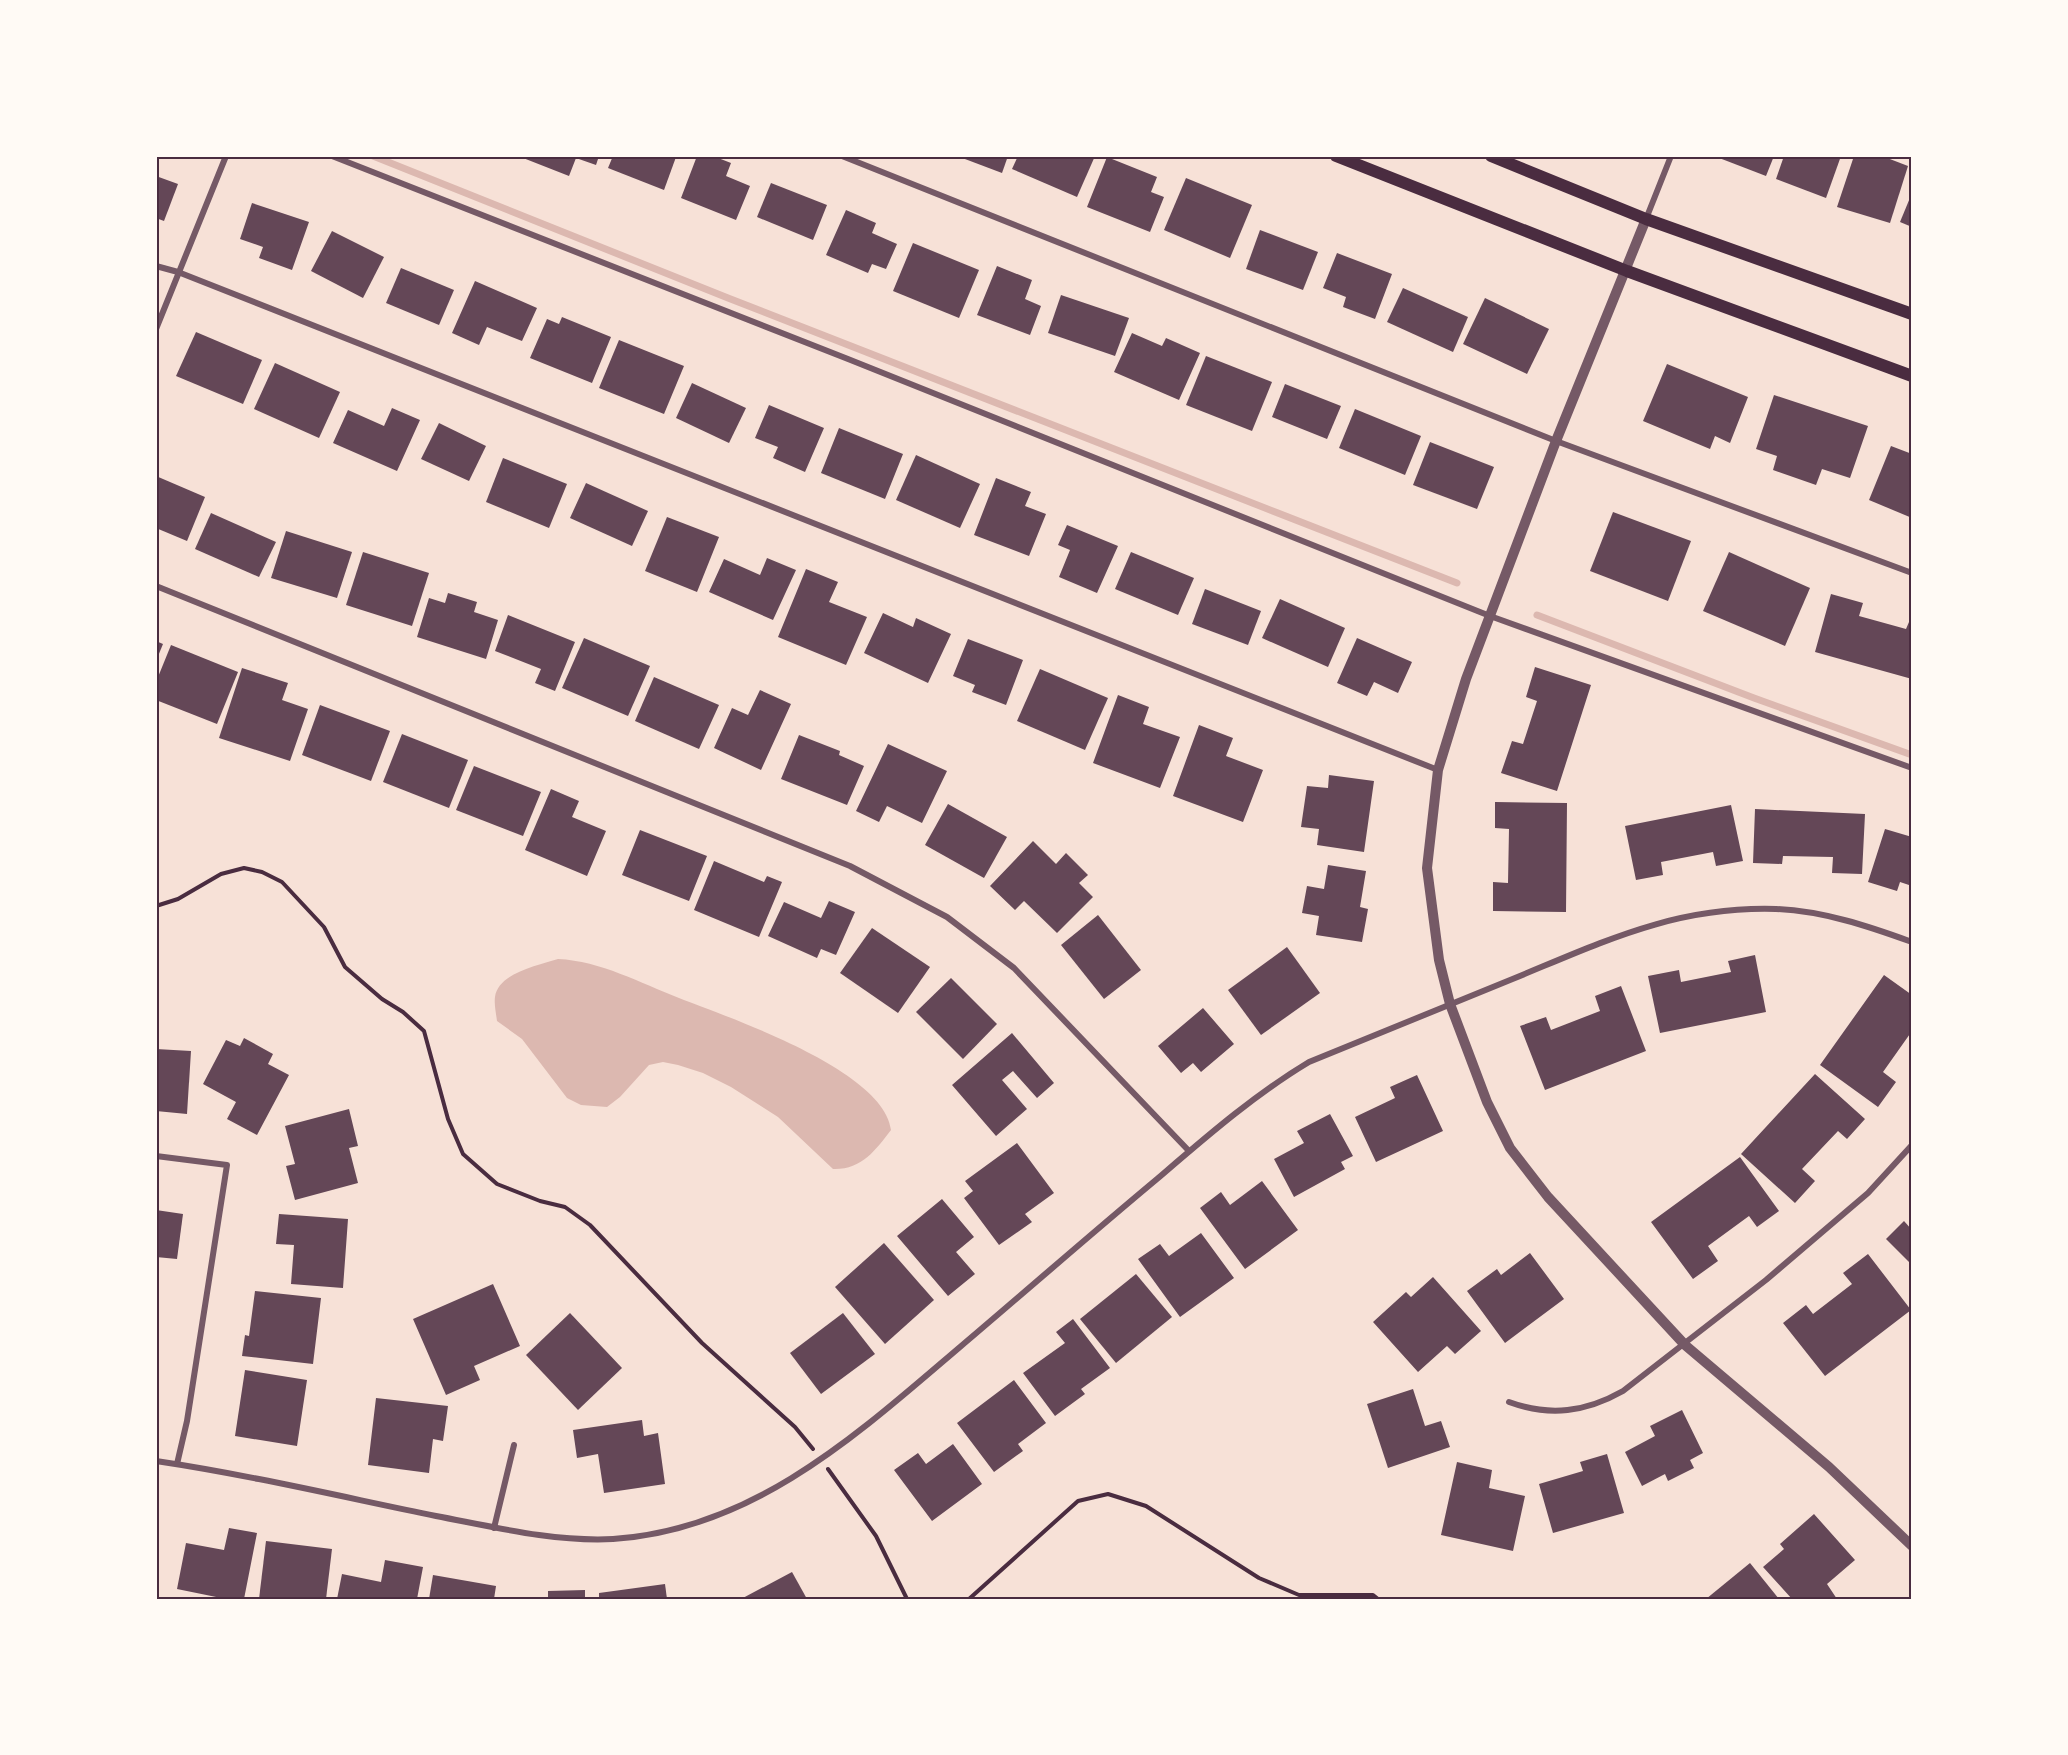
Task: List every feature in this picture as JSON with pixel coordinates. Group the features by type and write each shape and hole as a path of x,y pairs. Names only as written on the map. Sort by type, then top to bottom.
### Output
{"main road":[{"path":"1336,156 1627,271 1912,376"},
{"path":"1491,156 1646,219 1912,314"}],"street":[{"path":"156,329 226,156"},
{"path":"332,156 1492,613 1912,768"},
{"path":"842,156 1556,441 1912,573"},
{"path":"1671,156 1627,271 1556,441 1466,680 1438,770 1427,868 1439,960 1450,1004 1483,1093 1510,1148 1570,1222 1685,1345 1829,1467 1912,1546"},
{"path":"156,266 178,272 1438,770"},
{"path":"156,586 850,866 947,917 1014,968 1189,1151"},
{"path":"156,1461 494,1527 583,1539 655,1534 750,1503 822,1461 895,1402 1189,1151 1274,1083 1309,1062 1613,937 1669,919 1704,913 1777,909 1848,920 1912,942"},
{"path":"1509,1402 1547,1412 1576,1410 1603,1402 1646,1376 1868,1193 1912,1145"},
{"path":"156,1156 227,1165 187,1421 177,1464"},
{"path":"494,1527 514,1445"}],"path":[{"path":"156,906 178,899 220,874 244,868 262,872 282,882 324,927 345,967 382,999 403,1011 424,1031 448,1119 463,1154 497,1184 540,1201 565,1207 590,1224 702,1343 795,1427 876,1536 907,1599"},
{"path":"969,1599 1078,1501 1108,1494 1146,1506 1259,1578 1299,1595 1373,1595 1378,1599"}],"shaded area":[{"path":"558,959 605,968 802,1049 834,1067 862,1087 882,1108 891,1130 873,1152 859,1163 833,1169 778,1117 731,1087 703,1073 663,1062 649,1065 620,1097 607,1107 581,1105 567,1098 522,1039 497,1021 495,1006 498,989 511,976"}],"building":[{"path":"518,156 599,156 596,165 576,158 569,176"},
{"path":"613,156 676,157 664,190 608,168"},
{"path":"697,156 713,156 731,163 726,176 750,186 736,220 681,198"},
{"path":"957,156 1008,156 1002,173"},
{"path":"1018,156 1095,156 1077,197 1012,169"},
{"path":"1714,156 1774,156 1766,176"},
{"path":"1784,156 1841,156 1826,198 1776,179"},
{"path":"1854,156 1882,156 1908,166 1890,223 1837,207"},
{"path":"1107,157 1157,177 1151,192 1164,197 1150,232 1087,207"},
{"path":"156,176 178,184 164,221 156,218"},
{"path":"1186,178 1252,205 1230,258 1164,230"},
{"path":"771,183 827,205 813,240 757,217"},
{"path":"1912,193 1912,227 1900,222"},
{"path":"252,203 309,222 292,270 259,258 263,247 240,239"},
{"path":"846,210 876,223 872,233 897,244 886,269 872,264 868,273 826,255"},
{"path":"1260,230 1318,252 1303,290 1246,269"},
{"path":"332,231 384,257 363,298 311,271"},
{"path":"913,243 979,270 959,318 893,291"},
{"path":"1337,253 1392,274 1375,319 1343,307 1346,297 1323,288"},
{"path":"997,266 1032,280 1025,299 1041,306 1030,335 977,315"},
{"path":"401,268 454,290 439,325 386,303"},
{"path":"475,281 537,308 522,341 487,327 479,345 452,333"},
{"path":"1403,288 1468,317 1453,352 1387,322"},
{"path":"1061,295 1129,318 1115,356 1048,333"},
{"path":"1485,298 1549,329 1527,374 1463,344"},
{"path":"562,317 611,337 592,383 530,358 547,319 559,324"},
{"path":"196,332 262,360 243,404 176,376"},
{"path":"1132,333 1162,346 1166,338 1200,353 1179,400 1114,372"},
{"path":"619,340 684,366 664,414 599,388"},
{"path":"1206,356 1272,382 1252,431 1186,405"},
{"path":"275,363 340,392 319,438 254,409"},
{"path":"1667,364 1748,397 1730,443 1715,436 1710,449 1643,421"},
{"path":"692,383 746,408 729,443 676,418"},
{"path":"1285,384 1341,406 1327,439 1272,417"},
{"path":"1774,395 1868,426 1850,478 1822,469 1816,485 1773,470 1777,456 1756,449"},
{"path":"769,405 824,428 805,472 773,458 778,447 755,438"},
{"path":"392,408 420,420 397,471 333,443 348,410 384,426"},
{"path":"1355,409 1421,436 1405,475 1339,448"},
{"path":"439,423 486,446 469,481 421,459"},
{"path":"839,428 903,454 885,499 821,473"},
{"path":"1430,442 1494,467 1477,509 1413,485"},
{"path":"1891,446 1912,454 1912,518 1869,500"},
{"path":"916,455 980,484 960,528 896,500"},
{"path":"503,458 567,484 549,528 486,502"},
{"path":"156,476 205,497 187,541 156,528"},
{"path":"996,478 1031,492 1025,506 1046,514 1029,556 974,535"},
{"path":"586,483 648,511 632,546 570,518"},
{"path":"1613,512 1691,541 1668,601 1590,571"},
{"path":"211,513 276,542 259,577 195,549"},
{"path":"667,517 719,537 697,592 645,571"},
{"path":"1067,525 1118,546 1097,593 1059,577 1070,550 1058,545"},
{"path":"286,531 352,552 337,598 271,578"},
{"path":"363,552 429,573 412,626 346,605"},
{"path":"1131,552 1194,578 1178,615 1115,589"},
{"path":"1729,552 1810,588 1785,646 1703,611"},
{"path":"767,558 796,570 773,620 709,592 724,559 760,575"},
{"path":"806,569 838,582 829,602 867,617 846,665 778,637"},
{"path":"1205,589 1261,611 1248,645 1192,624"},
{"path":"448,593 477,602 474,612 498,620 486,659 417,637 429,598 445,603"},
{"path":"1831,594 1863,603 1859,616 1906,629 1909,622 1912,623 1912,679 1815,652"},
{"path":"1280,599 1345,628 1328,667 1262,638"},
{"path":"883,613 913,627 916,618 951,634 928,683 864,653"},
{"path":"508,615 575,642 555,691 535,683 541,669 495,651"},
{"path":"584,638 650,666 628,716 562,688"},
{"path":"1357,638 1412,662 1398,693 1374,682 1367,696 1337,683"},
{"path":"968,639 1023,660 1006,705 972,692 975,685 953,676"},
{"path":"156,641 163,644 156,661"},
{"path":"171,645 238,672 217,724 156,700 156,682"},
{"path":"1535,667 1591,685 1557,791 1501,773 1512,741 1523,744 1537,701 1526,697"},
{"path":"242,668 288,683 282,700 308,709 290,761 219,738"},
{"path":"1040,669 1108,698 1085,750 1017,721"},
{"path":"654,677 719,705 699,749 635,721"},
{"path":"760,690 791,704 761,770 714,748 732,708 748,715"},
{"path":"1118,695 1149,707 1143,724 1180,737 1160,788 1093,763"},
{"path":"320,705 390,731 371,781 302,755"},
{"path":"1199,725 1233,738 1226,756 1263,770 1243,822 1173,796"},
{"path":"402,734 468,760 449,808 383,782"},
{"path":"799,735 840,751 839,755 864,766 847,805 781,779"},
{"path":"888,744 947,771 922,823 887,806 879,822 856,811"},
{"path":"474,766 541,792 523,836 456,810"},
{"path":"1329,775 1374,781 1364,852 1317,845 1319,829 1301,827 1307,786 1328,788"},
{"path":"551,789 579,801 572,817 606,831 587,876 525,850"},
{"path":"1495,802 1567,803 1566,912 1493,911 1493,882 1508,883 1509,829 1495,828"},
{"path":"948,804 1007,837 984,878 925,845"},
{"path":"1731,805 1743,861 1716,866 1713,852 1661,862 1663,875 1636,880 1625,826"},
{"path":"1755,809 1865,814 1862,874 1832,873 1833,857 1783,856 1782,864 1753,863"},
{"path":"1885,829 1912,837 1912,886 1900,882 1897,891 1868,882"},
{"path":"640,830 707,856 689,901 622,875"},
{"path":"1033,841 1056,864 1066,853 1088,875 1079,883 1093,897 1057,933 1024,901 1015,910 990,886"},
{"path":"714,861 764,882 767,876 782,882 759,937 694,910"},
{"path":"1328,865 1366,871 1360,907 1368,909 1362,942 1316,935 1319,916 1302,913 1307,886 1324,889"},
{"path":"829,901 855,912 836,955 821,949 817,958 768,936 784,902 821,918"},
{"path":"1098,915 1141,970 1104,999 1061,945"},
{"path":"872,928 930,967 898,1013 840,973"},
{"path":"1287,947 1320,993 1261,1035 1228,990"},
{"path":"1755,955 1766,1012 1660,1033 1648,976 1679,970 1681,982 1731,972 1728,961"},
{"path":"1884,975 1912,995 1912,1031 1883,1072 1896,1082 1878,1107 1820,1065"},
{"path":"951,978 997,1024 963,1059 916,1012"},
{"path":"1621,986 1646,1051 1545,1090 1520,1026 1546,1017 1551,1030 1600,1011 1595,996"},
{"path":"1203,1008 1234,1044 1201,1072 1193,1063 1181,1073 1158,1046"},
{"path":"1012,1033 1054,1083 1037,1098 1013,1071 1002,1080 1027,1109 996,1136 952,1085"},
{"path":"244,1038 273,1054 268,1064 289,1075 257,1135 227,1119 236,1102 203,1084 226,1040 240,1046"},
{"path":"156,1049 191,1051 187,1114 156,1111"},
{"path":"1815,1074 1865,1119 1847,1139 1838,1131 1802,1169 1815,1181 1795,1203 1741,1154"},
{"path":"1417,1075 1443,1131 1376,1162 1355,1117 1395,1098 1390,1087"},
{"path":"349,1109 358,1146 349,1148 358,1183 295,1200 286,1166 295,1164 285,1126"},
{"path":"1330,1114 1353,1156 1341,1162 1345,1169 1294,1197 1274,1159 1304,1143 1297,1131"},
{"path":"1017,1143 1054,1193 1025,1214 1032,1222 999,1245 964,1198 973,1191 965,1181"},
{"path":"1740,1157 1779,1211 1757,1227 1749,1216 1708,1246 1718,1261 1693,1279 1651,1222"},
{"path":"1262,1181 1298,1230 1245,1269 1200,1208 1221,1192 1230,1205"},
{"path":"942,1199 974,1237 956,1252 975,1274 948,1296 897,1236"},
{"path":"156,1210 183,1214 177,1259 156,1257"},
{"path":"279,1214 348,1219 343,1288 291,1284 294,1245 276,1244"},
{"path":"1904,1221 1912,1230 1912,1265 1886,1239"},
{"path":"1201,1233 1234,1278 1180,1317 1138,1259 1160,1244 1169,1256"},
{"path":"884,1243 934,1300 885,1344 835,1287"},
{"path":"1530,1253 1564,1299 1505,1343 1467,1291 1497,1269 1501,1275"},
{"path":"1868,1254 1911,1310 1825,1376 1783,1323 1806,1305 1813,1314 1852,1284 1843,1273"},
{"path":"1136,1274 1172,1317 1116,1363 1080,1319"},
{"path":"1433,1277 1481,1331 1455,1354 1447,1346 1418,1372 1373,1322 1406,1292 1411,1297"},
{"path":"493,1284 520,1346 474,1366 480,1380 446,1395 413,1319"},
{"path":"255,1291 321,1298 313,1364 242,1356 245,1335 249,1336"},
{"path":"570,1313 622,1368 578,1410 526,1355"},
{"path":"843,1313 875,1354 821,1394 790,1353"},
{"path":"1073,1319 1110,1368 1081,1389 1085,1394 1055,1416 1023,1373 1065,1343 1056,1332"},
{"path":"245,1370 307,1380 297,1446 235,1436"},
{"path":"1014,1380 1046,1423 1018,1444 1023,1451 994,1472 957,1423"},
{"path":"1413,1389 1425,1426 1441,1421 1450,1447 1388,1468 1367,1404"},
{"path":"376,1398 448,1406 443,1441 433,1439 429,1473 368,1465"},
{"path":"1682,1410 1703,1453 1690,1460 1694,1468 1668,1481 1665,1474 1642,1486 1625,1452 1655,1436 1650,1426"},
{"path":"642,1420 644,1436 658,1433 665,1484 604,1493 598,1454 577,1458 573,1430"},
{"path":"953,1444 982,1484 932,1521 894,1470 918,1453 926,1464"},
{"path":"1607,1454 1624,1513 1553,1533 1539,1484 1583,1471 1580,1462"},
{"path":"1457,1462 1492,1470 1489,1488 1525,1496 1513,1551 1441,1535"},
{"path":"1814,1514 1855,1560 1827,1584 1837,1599 1792,1599 1763,1567 1784,1549 1780,1544"},
{"path":"229,1528 257,1533 244,1599 226,1599 177,1589 186,1543 224,1550"},
{"path":"266,1541 332,1549 326,1599 259,1599"},
{"path":"385,1560 423,1567 417,1599 337,1599 342,1574 381,1582"},
{"path":"1750,1563 1779,1599 1706,1599"},
{"path":"792,1572 807,1599 741,1599"},
{"path":"433,1575 496,1586 494,1599 429,1599"},
{"path":"665,1584 667,1599 599,1599 599,1593"},
{"path":"585,1590 585,1599 548,1599 548,1591"}],"waterway":[{"path":"373,156 728,298 1457,583"},
{"path":"1537,615 1754,698 1912,755"}]}
